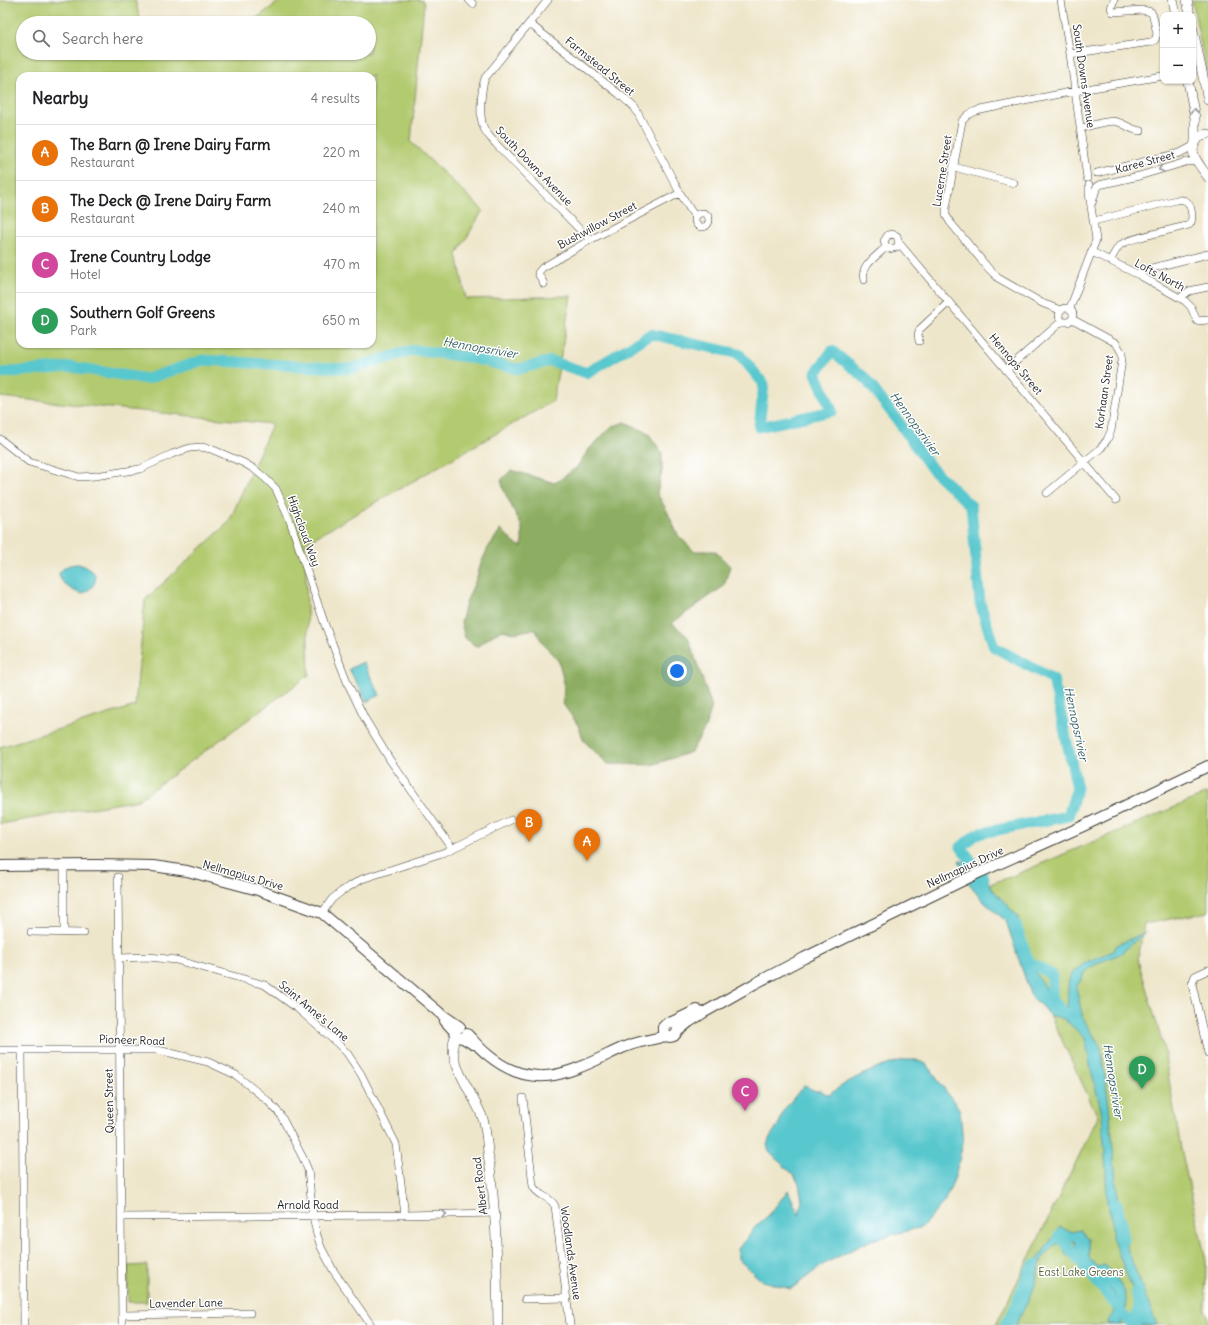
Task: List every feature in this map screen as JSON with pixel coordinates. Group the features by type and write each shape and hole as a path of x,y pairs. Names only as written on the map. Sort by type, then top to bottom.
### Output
{"main road":[{"name":"Nellmapius Drive","path":"667,1028 672,1037 703,1013 736,994 812,955 961,881 1081,827 1208,766"},
{"name":"Nellmapius Drive","path":"0,866 136,866 180,870 258,890 322,913 441,1014 460,1034 495,1060 508,1068 542,1076 564,1073 648,1039 719,999 736,994"}],"street":[{"name":"South Downs Avenue","path":"548,0 485,78 482,97 483,127 496,144 590,240"},
{"name":"South Downs Avenue","path":"1061,0 1084,156 1094,180"},
{"path":"1070,54 1151,42 1155,40 1157,34 1154,16 1151,12 1143,10 1113,12 1111,8 1114,0"},
{"path":"1173,0 1175,12"},
{"path":"1187,0 1189,12"},
{"name":"Farmstead Street","path":"530,24 635,108 680,193 690,211 695,216"},
{"path":"1196,44 1208,100"},
{"name":"Lucerne Street","path":"1060,310 1042,303 998,278 950,222 946,212 962,121 968,115 976,111 1075,91 1160,76"},
{"path":"1189,84 1195,118 1193,152 1197,162 1208,177"},
{"path":"1081,128 1111,121 1118,122 1134,130 1141,131"},
{"path":"1194,144 1199,137 1208,134"},
{"name":"Karee Street","path":"1094,180 1136,163 1180,152 1194,144"},
{"name":"Karee Street","path":"1094,180 1139,176 1186,162 1197,162"},
{"path":"1197,162 1208,168"},
{"path":"1136,163 1139,176"},
{"path":"954,167 1014,183"},
{"path":"1070,308 1096,240 1092,207 1094,180"},
{"name":"Bushwillow Street","path":"544,284 538,273 542,268 590,240 680,193"},
{"path":"1094,221 1176,200 1184,200 1188,204 1192,219 1189,225 1142,237 1122,244 1119,246 1110,261"},
{"name":"Hennops Street","path":"886,247 884,241 888,235 892,234 896,236 899,243 1116,500"},
{"path":"864,280 863,275 865,269 886,247 893,249 897,247 899,243"},
{"name":"Lofts North","path":"1092,252 1180,298 1191,307 1197,321 1208,320"},
{"path":"1139,276 1142,270 1208,254"},
{"path":"1180,298 1189,291 1208,287"},
{"path":"919,341 918,334 920,329 949,302"},
{"path":"1062,321 1059,316 1060,310 1065,307 1070,308"},
{"path":"1062,321 1068,322 1072,319 1073,313 1070,308"},
{"name":"Korhaan Street","path":"1047,493 1105,443 1111,431 1122,358 1121,351 1116,343 1072,319"},
{"path":"1006,370 1062,321"},
{"name":"Highcloud Way","path":"0,439 29,462 79,477 140,469 172,454 201,447 211,449 244,463 265,478 276,489 290,521 325,625 348,684 365,719 390,760 452,848"},
{"path":"322,913 332,899 362,879 445,852 511,820"},
{"path":"64,865 64,933"},
{"name":"Queen Street","path":"118,877 122,1325"},
{"path":"31,932 84,933"},
{"name":"Saint Anne's Lane","path":"119,958 154,957 176,960 264,985 298,1009 338,1043 347,1053 361,1074 396,1144 406,1215"},
{"path":"1208,970 1195,976 1192,984 1208,1053"},
{"name":"Albert Road","path":"460,1034 452,1052 457,1067 474,1098 483,1120 496,1213 498,1325"},
{"name":"Pioneer Road","path":"0,1050 160,1050 208,1062 236,1075 268,1101 280,1114 303,1158 309,1175 313,1216 317,1235 327,1258 341,1282 371,1325"},
{"path":"22,1050 24,1325"},
{"name":"Woodlands Avenue","path":"523,1098 533,1186 536,1192 549,1199 554,1206 570,1325"},
{"name":"Arnold Road","path":"121,1217 496,1213"},
{"path":"525,1299 566,1298"},
{"name":"Lavender Lane","path":"122,1315 250,1313"}],"green space":[{"path":"0,0 135,0 139,16 16,16 16,60 376,60 376,16 259,16 281,0 422,0 424,3 411,142 483,210 457,254 466,299 571,296 553,401 305,543 309,675 138,800 0,824 0,747 135,706 145,600 229,522 272,424 0,397"},
{"path":"1192,0 1208,0 1208,81 1196,20 1196,12 1194,12"},
{"path":"625,422 648,433 662,453 662,471 657,493 678,535 694,551 715,551 730,566 724,586 672,623 688,637 712,707 705,728 691,752 652,765 608,764 584,741 578,725 563,704 564,683 559,662 542,642 535,629 513,633 503,630 493,635 477,647 465,638 461,622 467,600 477,577 481,563 488,548 501,529 514,543 522,547 522,527 504,491 501,480 511,470 555,483 576,468 590,448 611,427"},
{"name":"East Lake Greens","path":"1208,793 1208,912 1144,924 1138,960 1163,1045 1181,1149 1206,1260 1205,1311 1208,1318 1208,1325 996,1325 1098,1117 1006,921 987,885 1010,877"},
{"path":"147,1265 147,1302 128,1302 128,1266"}],"water":[{"path":"72,564 78,564 90,569 94,572 95,576 92,587 82,594 64,584 59,573"},
{"path":"363,662 380,695 367,702 349,669"},
{"path":"959,860 980,868 994,891 1018,917 1021,939 1028,960 1052,1000 1067,1008 1069,980 1078,968 1089,961 1113,951 1115,946 1146,932 1120,954 1100,962 1084,972 1082,979 1076,987 1083,1018 1101,1048 1109,1105 1119,1212 1128,1251 1157,1325 1137,1325 1139,1306 1112,1237 1112,1217 1107,1205 1102,1114 1085,1038 1064,1019 1050,1015 1031,996 1006,921 983,901 968,882"},
{"path":"903,1060 916,1060 926,1064 960,1110 963,1143 955,1177 944,1202 922,1227 871,1240 824,1264 791,1289 762,1281 738,1259 738,1249 756,1226 770,1214 788,1190 799,1215 802,1200 799,1184 794,1175 769,1152 767,1145 770,1137 779,1124 783,1111 804,1085 815,1091 821,1091 829,1095 855,1078 883,1066"},
{"path":"1060,1227 1071,1232 1081,1230 1088,1239 1089,1258 1097,1267 1105,1265 1121,1285 1126,1297 1126,1304 1121,1322 1122,1325 1108,1325 1107,1321 1113,1314 1115,1294 1107,1286 1090,1276 1083,1266 1076,1261 1081,1257 1078,1254 1074,1240 1067,1244 1066,1249 1070,1252 1069,1256 1067,1256 1061,1243 1056,1244 1042,1259 1033,1291 1016,1325 1005,1325 1029,1272"}],"waterway":[{"name":"Hennopsrivier","path":"0,373 72,367 147,379 203,360 349,369 414,350 467,357 518,369 551,361 587,373 651,334 739,354 764,384 759,427 832,411 816,373 832,351 864,377 932,469 971,506 980,603 994,647 1053,679 1077,788 1068,816 977,834 961,847 984,878"},
{"name":"Hennopsrivier","path":"1016,925 1029,962 1052,975 1052,1000 1062,1010"},
{"name":"Hennopsrivier","path":"1117,1204 1124,1238"},
{"name":"Hennopsrivier","path":"1059,1235 1132,1325"},
{"name":"Hennopsrivier","path":"1005,1325 1011,1317 1029,1272 1034,1265"},
{"name":"Hennopsrivier","path":"1136,1292 1139,1306 1136,1325"}],"place":[{"name":"The Deck @ Irene Dairy Farm","path":"529,842"},
{"name":"The Barn @ Irene Dairy Farm","path":"587,861"},
{"name":"Southern Golf Greens","path":"1142,1089"},
{"name":"Irene Country Lodge","path":"745,1111"}]}
